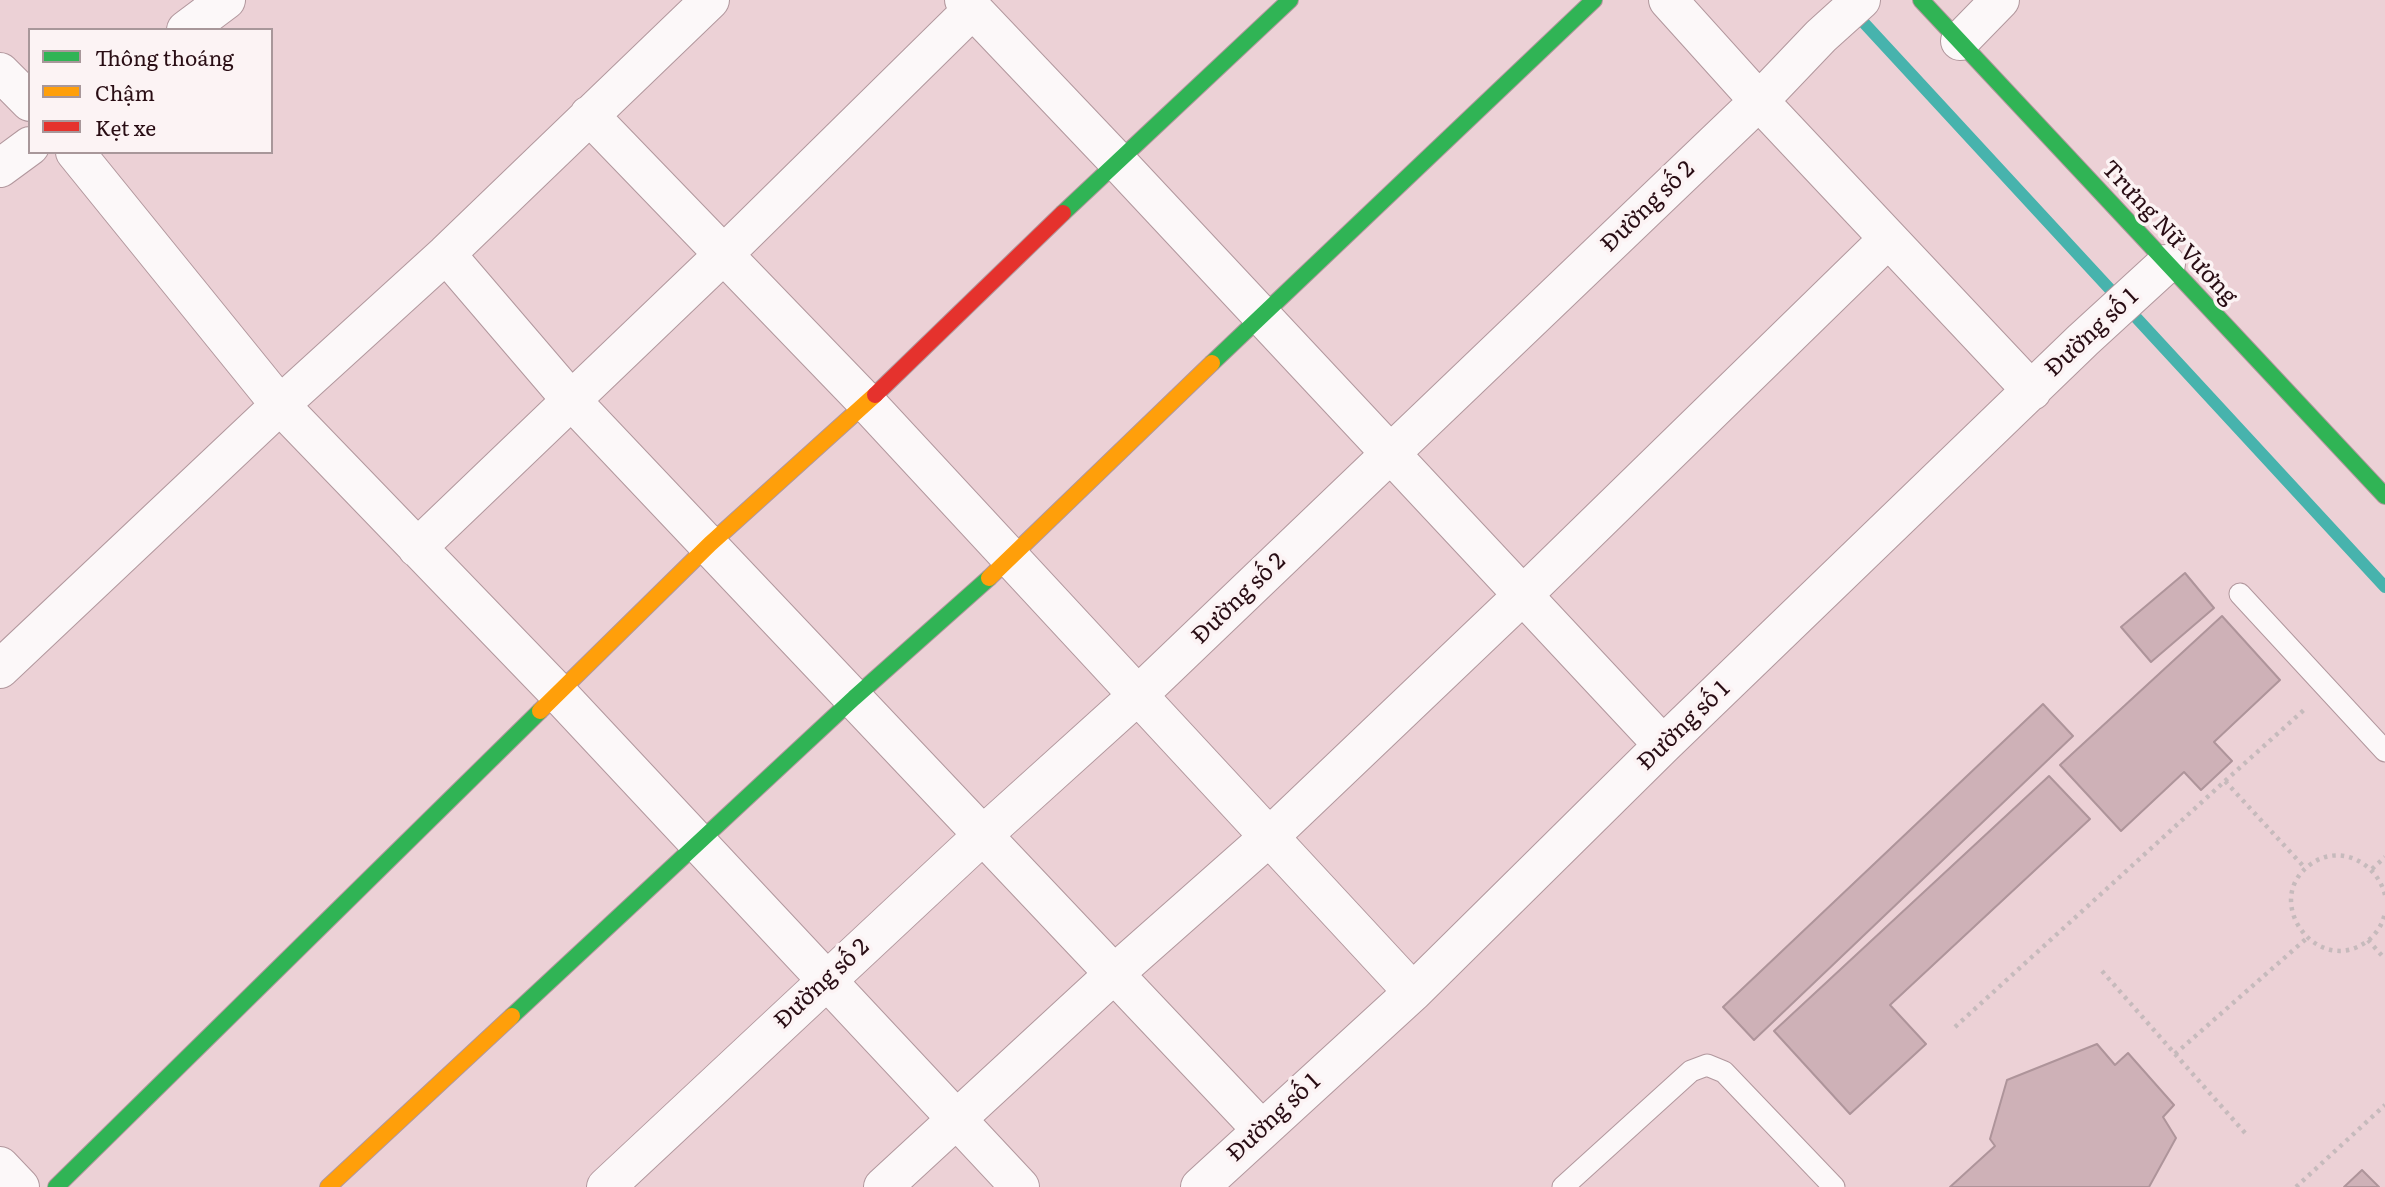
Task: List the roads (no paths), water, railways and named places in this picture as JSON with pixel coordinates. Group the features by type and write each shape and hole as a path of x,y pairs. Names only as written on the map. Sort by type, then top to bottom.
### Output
{"street":[{"path":"189,28 226,0"},
{"path":"0,670 280,405 446,254 710,0"},
{"path":"56,1187 709,544 867,403 1117,160 1290,0"},
{"path":"328,1187 853,698 1011,559 1261,315 1594,0"},
{"path":"1668,0 1759,101 2032,391"},
{"name":"Đường số 2","path":"606,1187 827,979 1138,695 1759,101 1821,36 1861,0"},
{"name":"Trưng Nữ Vương","path":"1921,0 1960,41 2154,275 2381,484"},
{"path":"1960,41 2000,0"},
{"path":"417,548 723,255 969,5 1663,745"},
{"path":"0,72 28,100"},
{"path":"589,115 867,403 1413,992"},
{"path":"0,168 28,147"},
{"path":"77,154 280,405 557,692 1020,1187"},
{"path":"883,1187 1114,974 1269,837 1524,595 1888,239"},
{"path":"446,254 571,400 1261,1129"},
{"name":"Đường số 1","path":"1200,1187 1413,992 1663,745 2082,340 2154,275"},
{"path":"0,1166 20,1187"}],"lane":[{"path":"2239,594 2385,751"},
{"path":"1563,1187 1691,1070 1707,1065 1724,1072 1834,1187"}],"waterway":[{"path":"1853,11 2385,587"}]}
